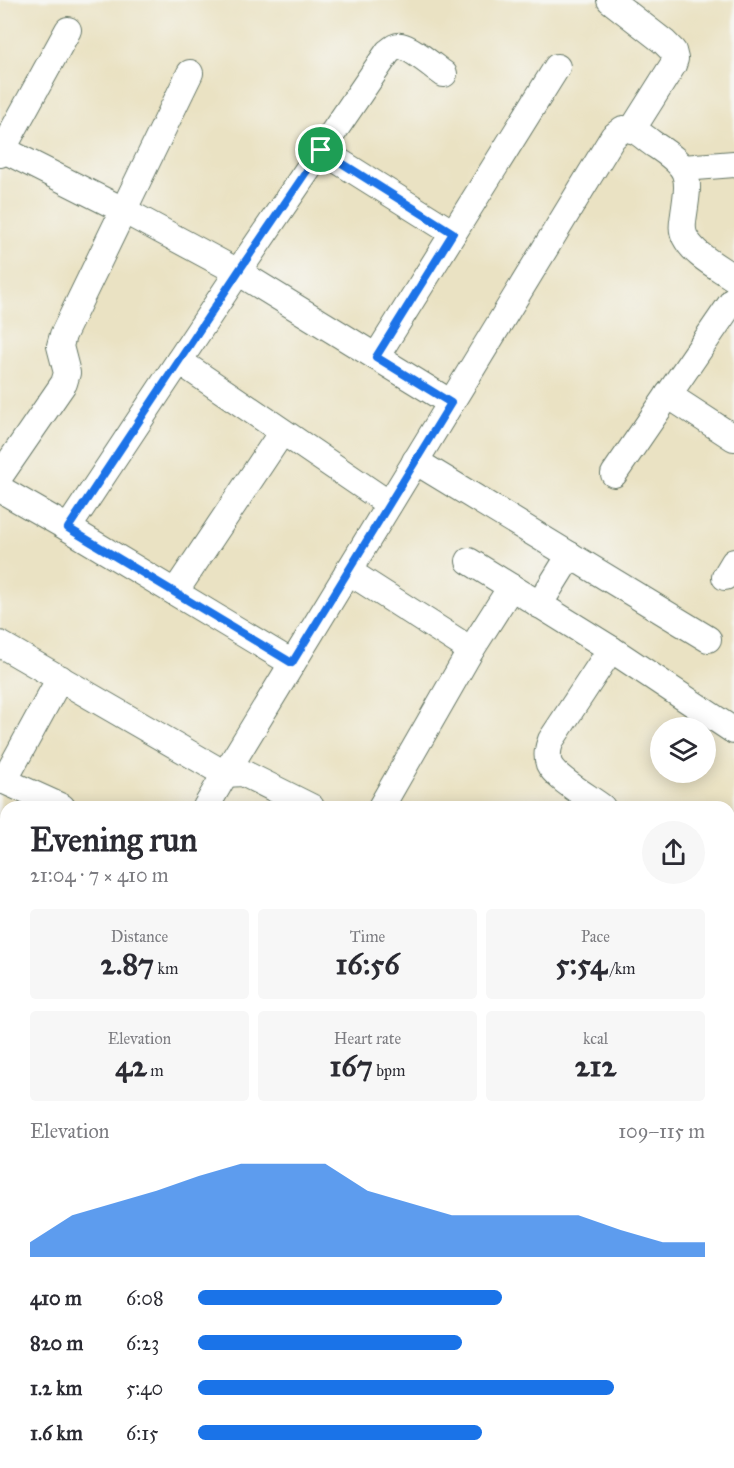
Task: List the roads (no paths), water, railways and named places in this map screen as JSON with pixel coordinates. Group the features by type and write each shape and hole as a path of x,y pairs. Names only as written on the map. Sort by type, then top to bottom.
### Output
{"street":[{"path":"610,0 664,42 673,51 675,58 632,130"},
{"path":"68,30 1,151 123,210 238,272 451,403"},
{"path":"68,528 388,52 400,46 410,50 444,74"},
{"path":"376,357 557,67"},
{"path":"0,476 64,383 67,373 60,346 63,335 190,73"},
{"path":"209,801 613,137 623,129 632,130 674,158 683,168 687,179 687,191 682,224 683,234 689,244 699,253 734,278"},
{"path":"321,150 453,233"},
{"path":"683,168 734,164"},
{"path":"614,474 734,299"},
{"path":"179,361 389,504"},
{"path":"668,395 734,438"},
{"path":"175,592 282,432"},
{"path":"416,461 708,639"},
{"path":"0,489 292,663"},
{"path":"539,605 570,555"},
{"path":"469,561 611,650 734,732"},
{"path":"348,571 471,651"},
{"path":"384,801 471,651 511,587"},
{"path":"0,644 225,774 243,773 299,801"},
{"path":"593,801 558,776 549,765 547,751 551,740 611,650"},
{"path":"49,801 2,780 60,678"}]}
